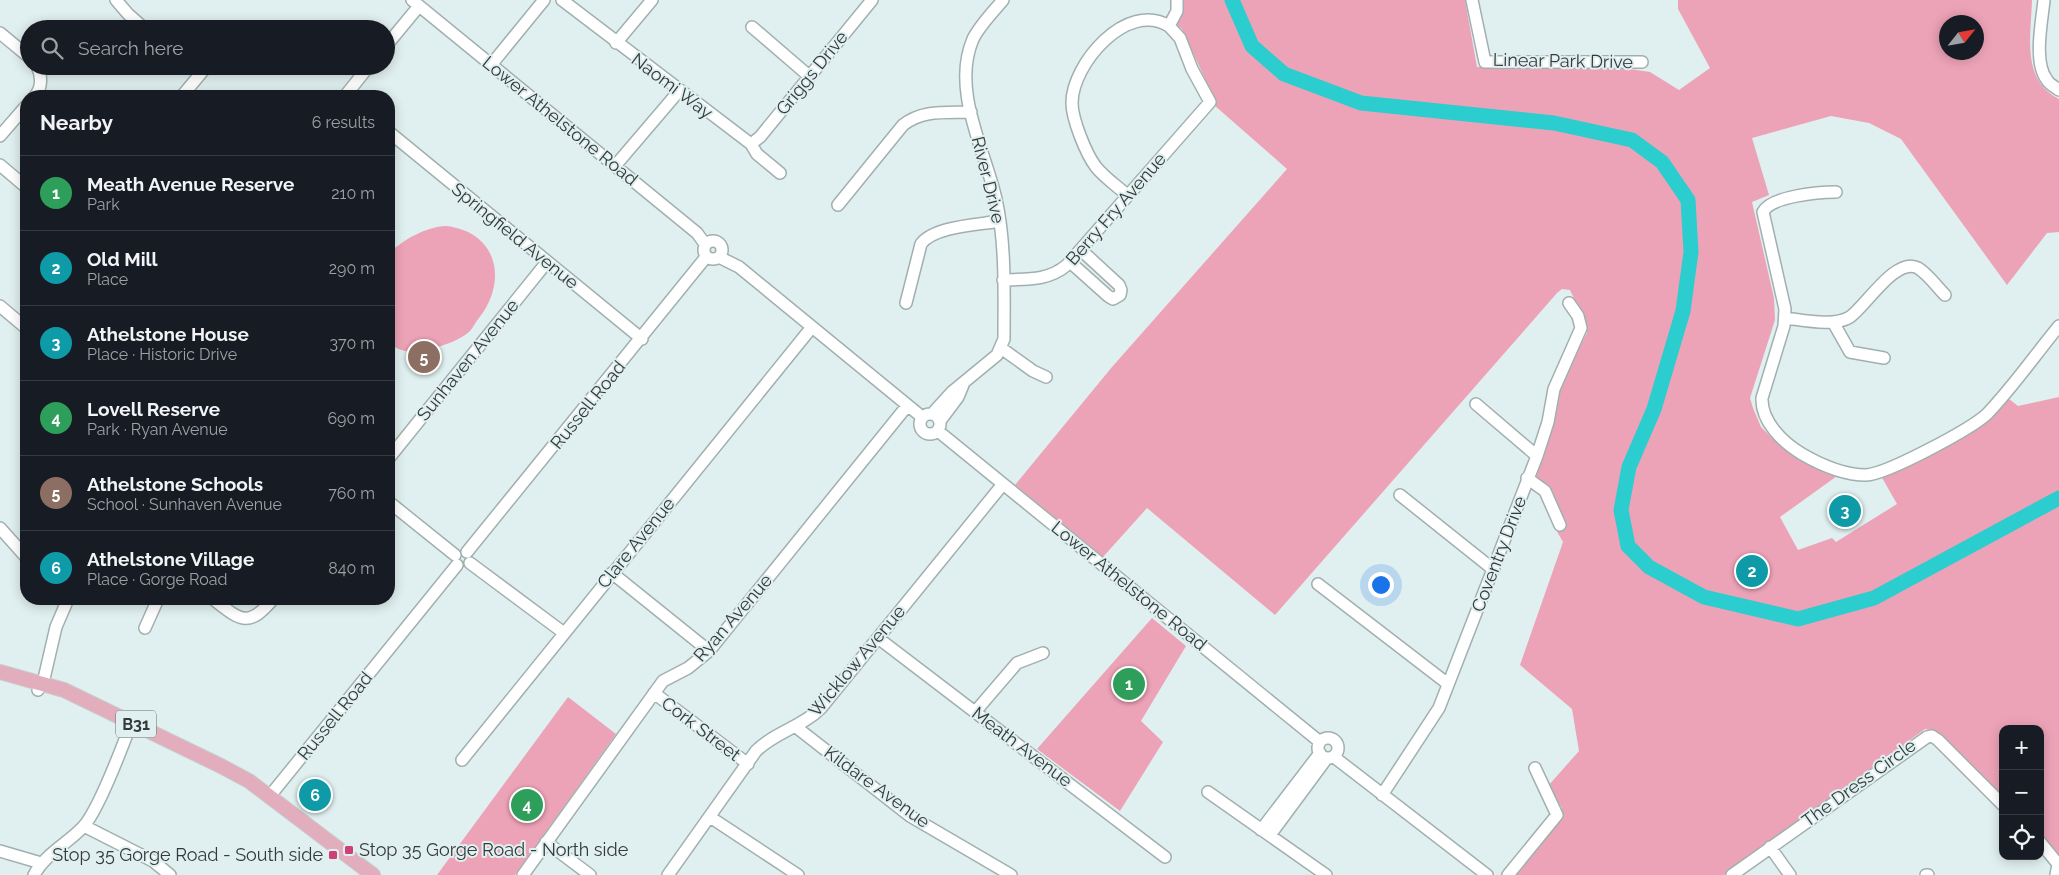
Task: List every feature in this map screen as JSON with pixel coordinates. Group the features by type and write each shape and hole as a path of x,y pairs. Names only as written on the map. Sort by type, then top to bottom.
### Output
{"main road":[{"name":"B31","path":"0,672 40,686 92,711 130,725 267,796 373,875"},
{"name":"B31","path":"0,680 40,686"}],"street":[{"path":"116,0 135,20"},
{"path":"491,65 544,0"},
{"name":"Naomi Way","path":"562,0 751,144 757,154 780,173"},
{"path":"616,43 652,0"},
{"name":"Griggs Drive","path":"751,144 760,137 872,0"},
{"name":"River Drive","path":"1001,348 1004,339 1000,221 996,199 971,112 966,74 973,40 1003,0"},
{"path":"1127,195 1095,165 1074,115 1072,93 1082,68 1120,26 1147,20 1164,23 1169,26 1177,11 1178,0"},
{"name":"Linear Park Drive","path":"1472,0 1485,62 1642,62"},
{"path":"2044,0 2040,42 2041,65 2046,80 2059,90"},
{"path":"395,33 415,3"},
{"name":"Lower Athelstone Road","path":"415,3 698,233 705,244"},
{"name":"Berry Fry Avenue","path":"1003,280 1045,278 1060,272 1210,102 1192,69 1180,38 1169,26"},
{"path":"752,27 809,76"},
{"path":"0,33 20,50"},
{"path":"38,90 40,75"},
{"path":"186,90 196,75"},
{"path":"350,90 362,75"},
{"path":"615,166 679,91"},
{"path":"838,205 903,125 912,118 929,113 971,112"},
{"path":"0,136 20,113"},
{"name":"Springfield Avenue","path":"395,137 642,339"},
{"path":"0,165 20,182"},
{"path":"1836,192 1808,193 1768,206 1763,212 1784,299 1785,318 1762,398 1764,415 1779,435 1803,454 1824,466 1854,474 1867,475 1878,473 1898,464 1981,418 2059,326"},
{"path":"906,303 921,244 925,239 943,231 1000,221"},
{"path":"712,240 718,242 722,248 719,256 713,259 706,256 703,250 705,244 712,240"},
{"path":"1070,262 1108,296 1113,299 1120,295 1122,290 1119,285 1081,250"},
{"name":"Russell Road","path":"469,557 706,256"},
{"name":"Lower Athelstone Road","path":"719,256 739,266 908,406 933,421 1003,484 1325,752 1487,875"},
{"name":"Sunhaven Avenue","path":"395,451 547,262"},
{"path":"1785,318 1833,322 1849,318 1896,270 1907,266 1917,268 1945,295"},
{"name":"Coventry Drive","path":"1382,795 1439,708 1494,570 1527,478 1537,456 1548,422 1554,389 1582,328 1578,316 1569,303"},
{"path":"0,306 20,323"},
{"path":"1833,322 1850,352 1884,358"},
{"name":"Clare Avenue","path":"462,760 812,327"},
{"path":"933,421 952,392 963,385 997,355 1001,348 1033,371 1046,377"},
{"path":"1476,404 1537,456"},
{"name":"Ryan Avenue","path":"523,875 663,681 692,665 708,651 908,406"},
{"path":"1527,478 1545,490 1560,525"},
{"name":"Wicklow Avenue","path":"668,875 756,751 768,741 808,720 821,708 1003,484"},
{"path":"1400,495 1494,570"},
{"path":"395,507 456,560 459,551 469,557 564,633"},
{"path":"0,528 20,550"},
{"name":"Russell Road","path":"267,796 456,560"},
{"path":"612,573 708,651"},
{"path":"1318,584 1448,684"},
{"path":"40,686 56,628 66,605"},
{"path":"145,628 155,605"},
{"path":"221,605 237,618 245,620 255,617 268,605"},
{"name":"Meath Avenue","path":"878,638 1165,857"},
{"path":"975,712 1017,664 1043,653"},
{"name":"Cork Street","path":"654,694 748,764"},
{"path":"34,875 41,863 84,826 116,761 130,725"},
{"name":"Kildare Avenue","path":"796,727 910,816 1012,875"},
{"name":"The Dress Circle","path":"1732,875 1926,736 1932,736 1938,740 1999,801"},
{"path":"1265,832 1325,752"},
{"path":"1508,875 1557,815 1535,768"},
{"path":"1208,792 1326,875"},
{"path":"710,817 798,875"},
{"path":"84,826 153,861 167,874"},
{"path":"546,842 590,875"},
{"path":"2044,846 2056,859 2058,864 2056,875"},
{"path":"1770,847 1790,875"},
{"path":"0,851 41,863"}],"shaded area":[{"path":"1181,0 1465,0 1477,67 1623,68 1650,72 1679,90 1710,68 1678,9 1678,0 2032,0 2030,42 2033,69 2047,91 2059,99 2059,232 2047,233 2007,285 1901,139 1869,123 1831,116 1752,138 1769,195 1752,202 1774,298 1775,320 1750,398 1761,427 1777,443 1806,462 1837,476 1780,517 1798,550 1832,538 1836,542 1897,504 1880,474 1942,444 2004,395 2018,406 2059,397 2059,857 2044,842 2044,725 1999,725 1999,796 1934,731 1925,729 1724,875 1514,875 1559,820 1562,808 1548,786 1579,751 1572,709 1520,665 1563,542 1555,528 1562,524 1553,492 1535,478 1559,386 1587,333 1580,311 1570,290 1562,289 1557,293 1275,615 1147,508 1103,557 1015,485 1112,367 1287,169 1214,105 1212,94 1182,29 1176,24"},
{"path":"446,226 464,230 477,238 487,248 493,260 495,274 493,289 488,304 466,334 457,340 432,349 404,351 395,347 395,248 416,235"},
{"path":"1152,618 1186,646 1141,721 1163,742 1120,811 1037,749"},
{"path":"568,697 616,734 515,875 437,875"}],"waterway":[{"path":"1232,0 1252,46 1284,74 1361,103 1554,123 1632,140 1662,162 1688,200 1691,252 1683,311 1654,409 1629,467 1621,510 1628,546 1649,567 1704,597 1798,619 1874,598 2059,498"}],"place":[{"name":"Athelstone Schools","path":"424,357"},
{"name":"Athelstone House","path":"1845,511"},
{"name":"Old Mill","path":"1752,571"},
{"name":"Meath Avenue Reserve","path":"1129,684"},
{"name":"Athelstone Village","path":"315,795"},
{"name":"Lovell Reserve","path":"527,805"},
{"name":"Stop 35 Gorge Road - North side","path":"349,850"},
{"name":"Stop 35 Gorge Road - South side","path":"333,855"}]}
